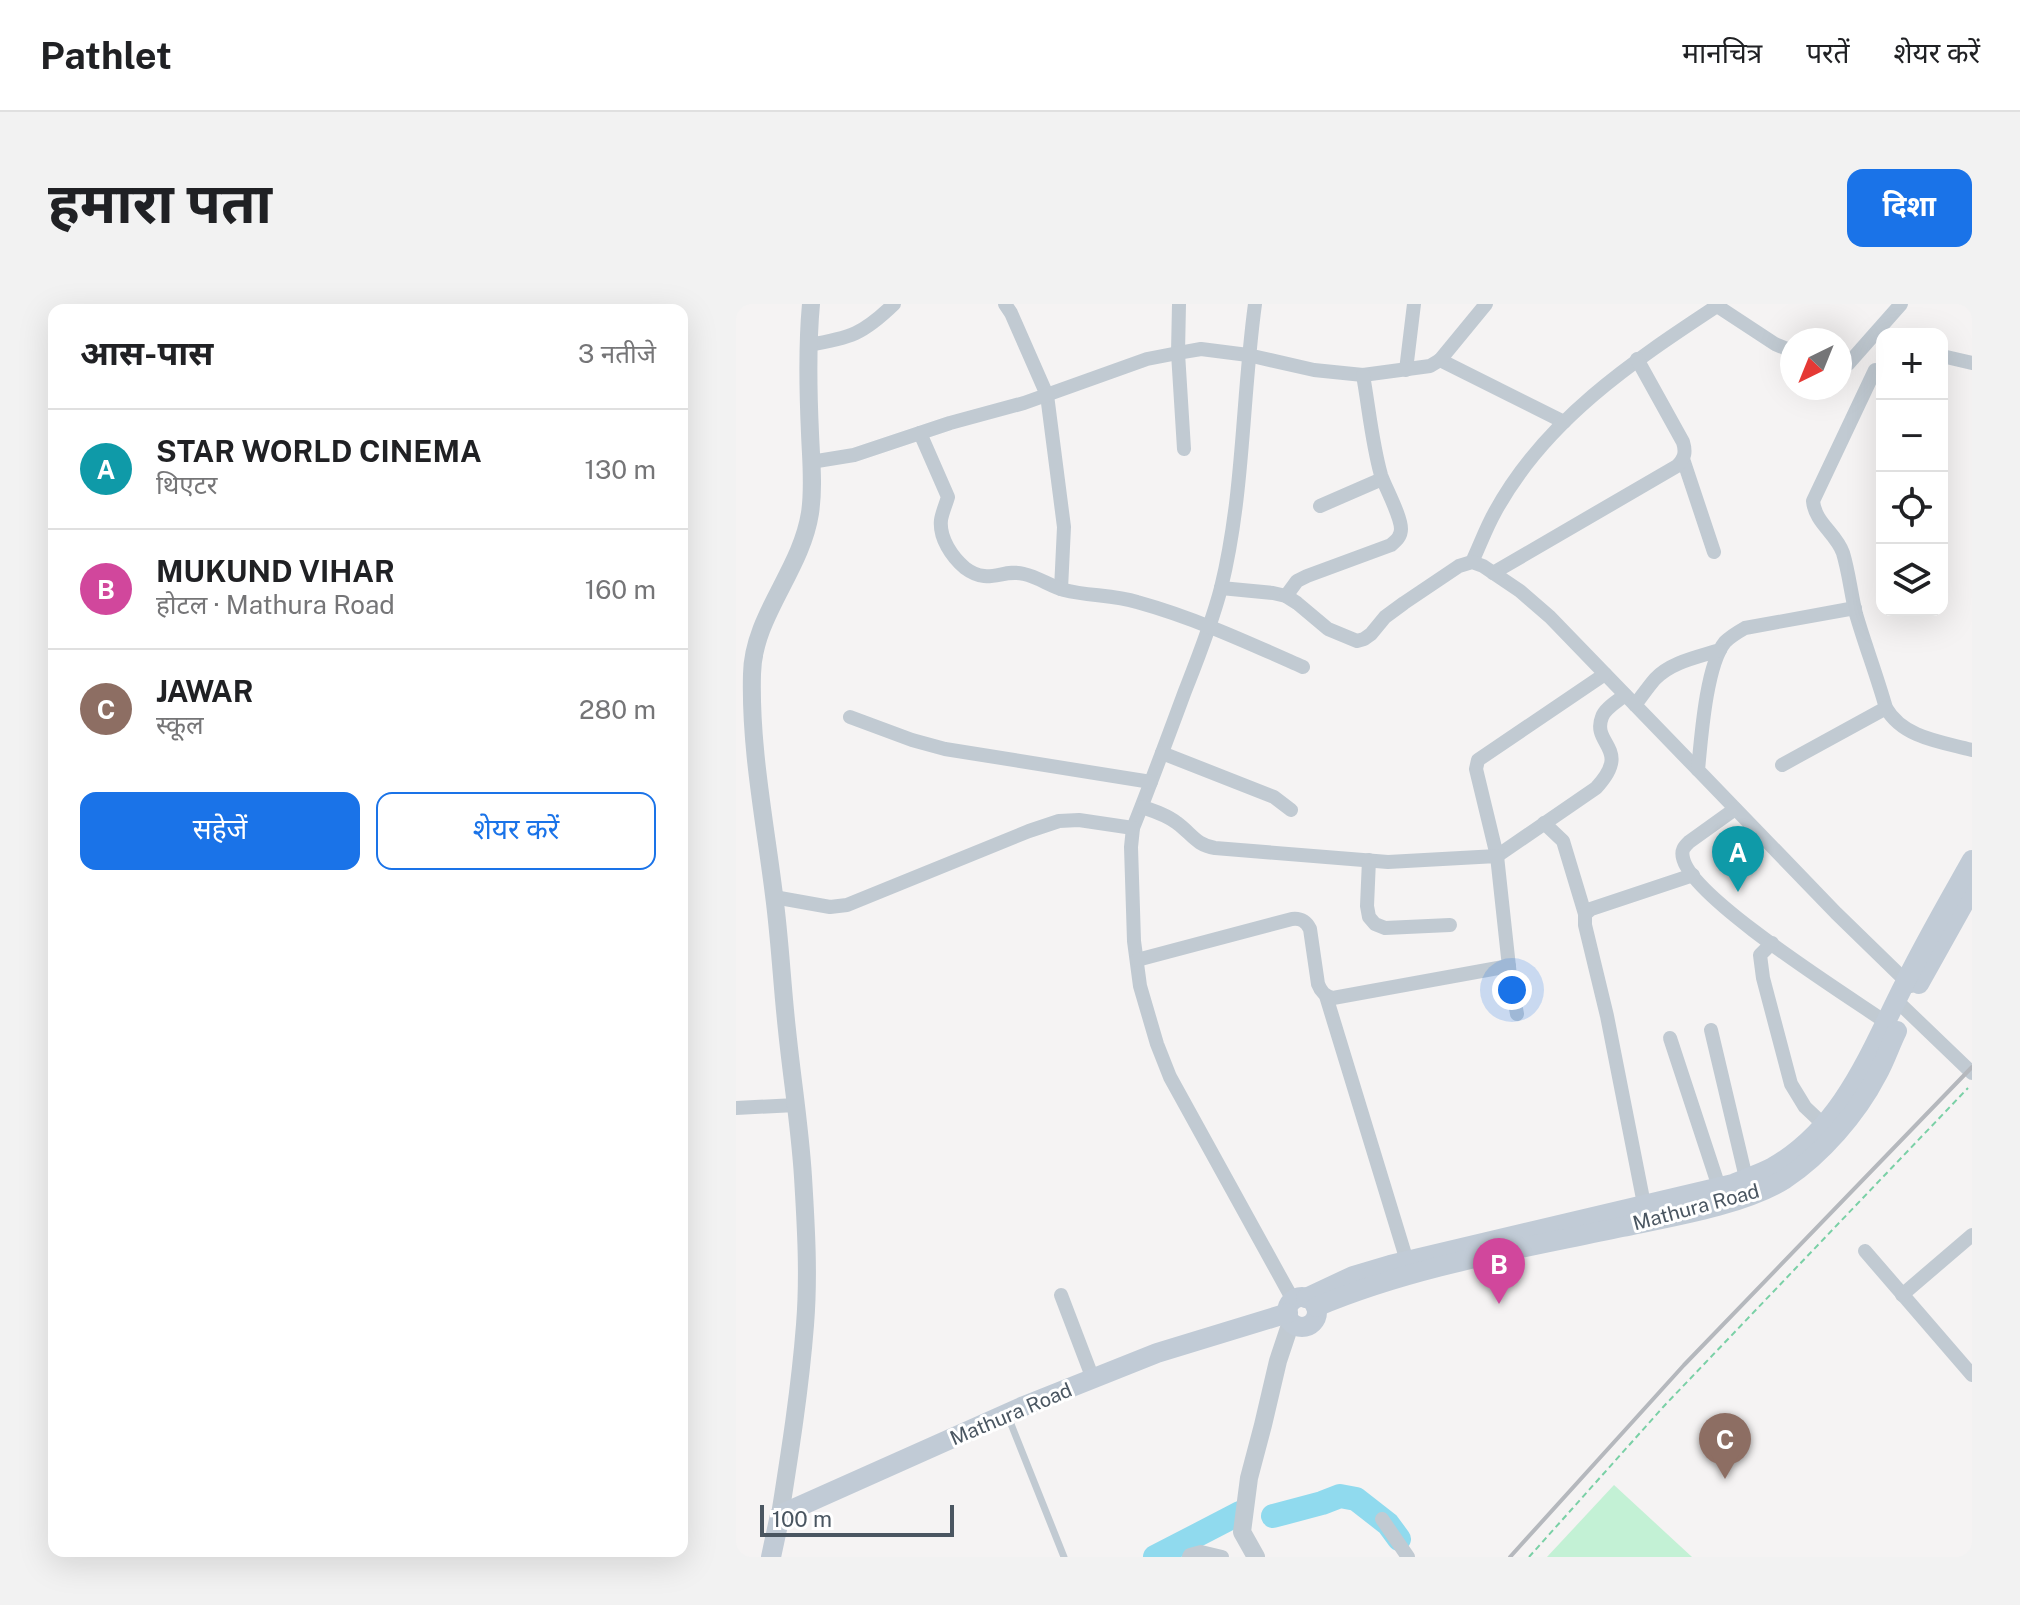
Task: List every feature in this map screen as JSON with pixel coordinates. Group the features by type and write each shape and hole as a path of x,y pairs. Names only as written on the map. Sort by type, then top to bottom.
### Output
{"main road":[{"path":"1906,995 1972,860"},
{"name":"Mathura Road","path":"780,1515 1007,1414 1157,1353 1299,1311 1501,1245 1644,1204 1719,1187 1773,1166 1810,1139 1834,1111 1861,1073 1887,1023 1972,889"},
{"name":"Mathura Road","path":"1299,1311 1353,1276 1407,1261 1714,1206 1759,1193 1814,1157 1847,1121 1877,1076 1906,995"},
{"path":"771,1557 780,1515"}],"street":[{"path":"780,1515 799,1387 807,1284 803,1176 774,897 759,792 752,672 754,647 803,543 811,505 808,345 811,304"},
{"path":"808,345 844,339 860,332 875,323 894,304"},
{"path":"1005,304 1047,395 1064,527 1061,589"},
{"path":"1179,304 1178,353 1184,449"},
{"path":"1255,304 1241,459 1221,588 1133,828 1131,847 1140,986 1157,1044 1170,1077 1299,1311 1254,1521 1257,1556"},
{"path":"1406,370 1414,304"},
{"path":"811,462 854,455 1024,403 1147,359 1201,349 1248,355 1314,370 1363,375 1430,366 1440,360 1486,304"},
{"path":"1852,355 1901,304"},
{"path":"1472,562 1495,511 1539,448 1595,392 1637,359 1716,305 1780,346"},
{"path":"1948,357 1972,363"},
{"path":"1493,573 1677,466 1683,459 1683,442 1637,359"},
{"path":"1440,360 1564,422"},
{"path":"1852,364 1876,368"},
{"path":"1286,596 1297,581 1391,545 1401,532 1375,454 1363,375"},
{"path":"1876,375 1813,501 1816,517 1843,553 1855,608 1890,715 1905,729 1918,735 1972,750"},
{"path":"920,433 948,497 941,519 945,542 954,558 978,576 1019,573 1061,589 1134,601 1209,625 1303,667"},
{"path":"1683,459 1714,552"},
{"path":"1320,506 1382,479"},
{"path":"1221,588 1286,596 1337,635 1357,641 1371,634 1385,617 1421,590 1459,566 1472,562 1483,566 1520,591 1550,617 1836,913 1972,1073"},
{"path":"1698,770 1715,662 1720,650 1733,635 1745,628 1855,608"},
{"path":"1142,807 1166,816 1203,846 1388,862 1497,856 1596,788 1607,776 1612,755 1601,730 1603,713 1630,700 1668,669 1720,650"},
{"path":"1517,1014 1497,856 1476,769 1478,760 1605,674"},
{"path":"1782,765 1886,708"},
{"path":"850,717 945,749 1151,782"},
{"path":"1162,753 1274,797 1291,810"},
{"path":"1735,809 1684,848 1684,862 1693,875 1732,915 1887,1023"},
{"path":"774,897 830,907 847,905 1059,821 1079,820 1133,828"},
{"path":"1544,823 1563,841 1585,914 1644,1204"},
{"path":"1369,860 1367,906 1369,917 1375,924 1385,928 1450,925"},
{"path":"1585,914 1591,909 1693,875"},
{"path":"1137,960 1299,918 1310,929 1320,991 1333,998 1509,966"},
{"path":"1772,943 1760,955 1763,978 1791,1084 1805,1107 1823,1124"},
{"path":"1326,996 1407,1261"},
{"path":"1711,1030 1746,1178"},
{"path":"1670,1038 1719,1187"},
{"path":"736,1108 796,1105"},
{"path":"1902,1295 1972,1235"},
{"path":"1865,1251 1969,1365"},
{"path":"1061,1295 1093,1379"},
{"path":"1382,1519 1408,1557"},
{"path":"1189,1557 1201,1552 1222,1557"}],"lane":[{"path":"1007,1414 1064,1557"}],"path":[{"path":"1529,1557 1665,1405 1972,1084"}],"green space":[{"path":"1614,1485 1692,1557 1547,1557"}],"waterway":[{"path":"1273,1516 1340,1496 1356,1499 1388,1524 1399,1539"},
{"path":"1155,1557 1240,1513"}],"railway":[{"path":"1510,1557 1684,1365 1972,1067"}],"place":[{"name":"STAR WORLD CINEMA","path":"1738,892"},
{"name":"MUKUND VIHAR","path":"1499,1304"},
{"name":"JAWAR","path":"1725,1479"}]}
